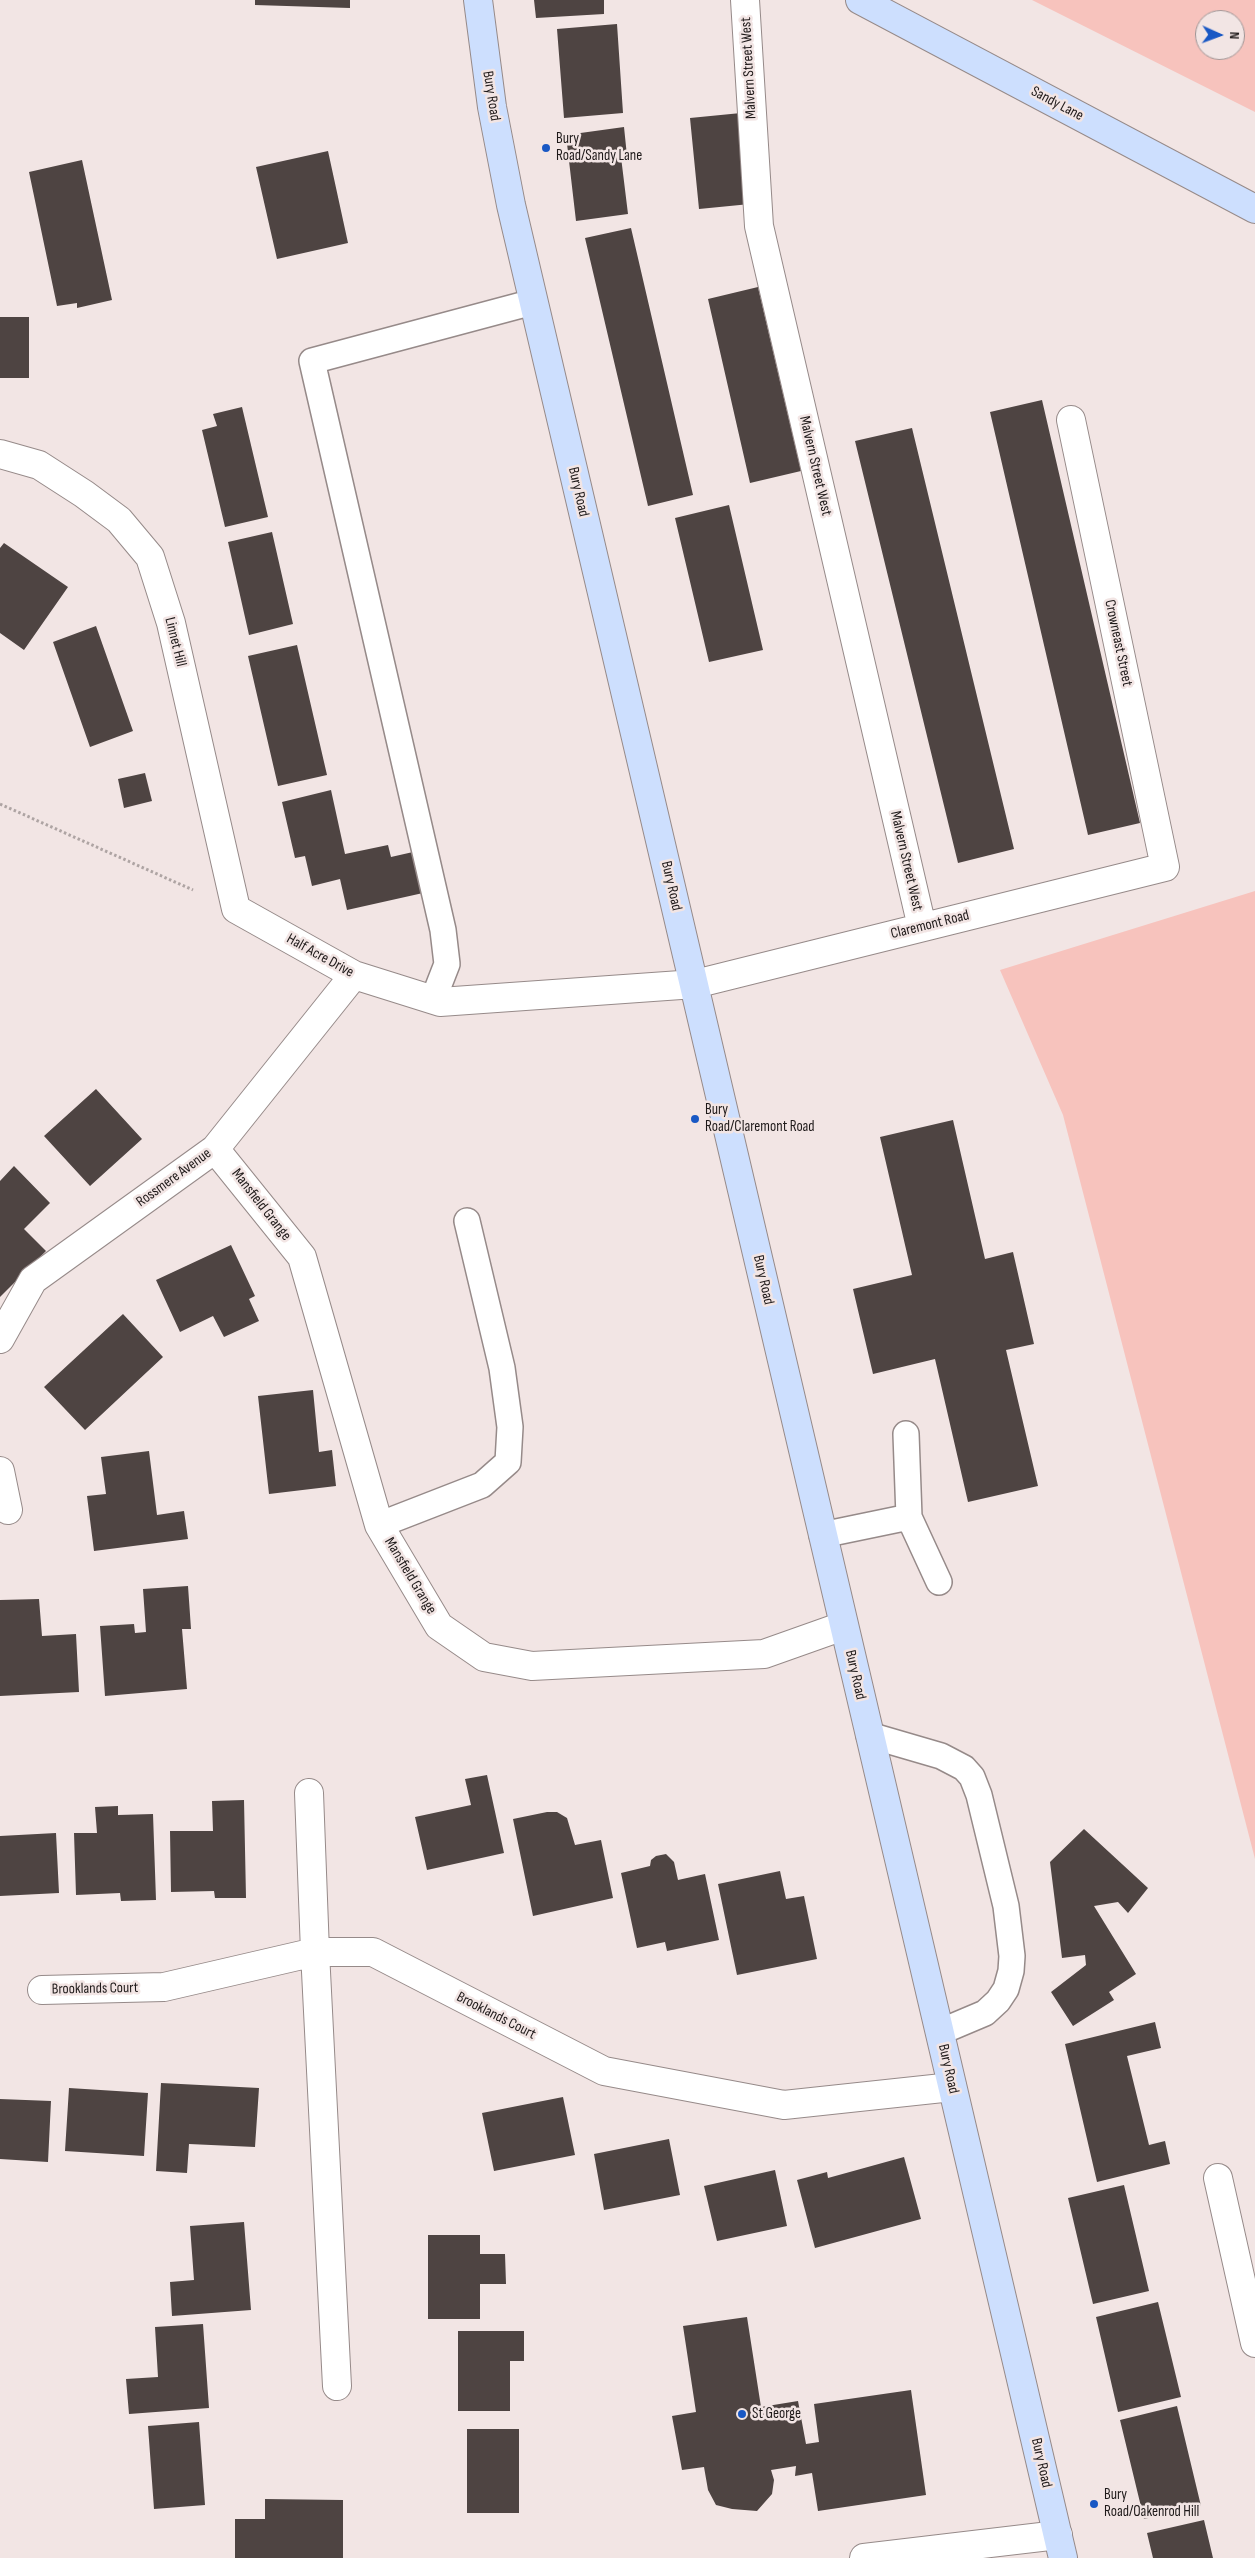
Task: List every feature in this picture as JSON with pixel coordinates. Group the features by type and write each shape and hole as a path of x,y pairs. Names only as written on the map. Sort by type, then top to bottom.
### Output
{"main road":[{"name":"Bury Road","path":"478,0 492,107 511,205 1060,2547"},
{"name":"Sandy Lane","path":"860,0 1255,209"}],"street":[{"name":"Malvern Street West","path":"745,0 759,226 922,927"},
{"name":"Crowneast Street","path":"1071,420 1165,866"},
{"name":"Linnet Hill","path":"0,454 39,465 84,494 119,520 150,557 171,623 236,909"},
{"name":"Claremont Road","path":"694,984 1165,866"},
{"name":"Half Acre Drive","path":"236,909 354,975 433,1000 450,1001 694,984"},
{"name":"Rossmere Avenue","path":"0,1339 33,1280 215,1149 354,975"},
{"name":"Mansfield Grange","path":"215,1149 302,1258 379,1525 439,1626 484,1657 532,1666 764,1654 844,1626"},
{"path":"0,1471 8,1510"},
{"path":"309,1794 314,1952 337,2386"},
{"name":"Brooklands Court","path":"42,1990 164,1987 314,1952 373,1952 604,2071 784,2105 952,2087"},
{"path":"1218,2178 1255,2343"},
{"path":"864,2558 1060,2547"}],"lane":[{"path":"433,1000 447,964 444,930 312,361 534,302"},
{"path":"379,1525 482,1485 508,1462 510,1427 502,1368 467,1221"},
{"path":"906,1434 909,1517 939,1582"},
{"path":"822,1535 909,1517"},
{"path":"869,1735 941,1756 964,1768 972,1777 980,1795 1006,1906 1012,1956 1011,1971 1006,1989 998,2001 986,2013 940,2032"}],"path":[{"path":"0,804 236,909"}],"shaded area":[{"path":"1032,0 1255,0 1255,112"},
{"path":"1255,891 1255,1859 1063,1115 1000,970"}],"building":[{"path":"255,0 350,0 350,8 255,5"},
{"path":"534,0 604,0 604,14 536,18"},
{"path":"617,24 623,113 564,118 557,29"},
{"path":"741,113 750,204 699,209 690,118"},
{"path":"624,127 627,156 621,157 628,214 576,221 566,135"},
{"path":"328,151 348,243 277,259 256,167"},
{"path":"82,160 112,300 77,308 77,303 57,306 29,172"},
{"path":"631,228 693,495 648,506 585,238"},
{"path":"758,287 801,471 750,483 708,299"},
{"path":"0,317 29,317 29,378 0,378"},
{"path":"1042,400 1140,823 1088,835 990,412"},
{"path":"242,407 268,517 225,527 202,430 217,426 213,414"},
{"path":"912,428 1014,849 958,863 855,441"},
{"path":"729,505 763,650 709,662 675,518"},
{"path":"272,532 293,624 249,635 228,542"},
{"path":"4,543 68,587 24,650 0,633 0,548"},
{"path":"96,626 133,731 90,747 53,642"},
{"path":"297,645 327,775 278,786 248,656"},
{"path":"145,773 152,801 124,808 118,779"},
{"path":"331,790 345,854 388,845 391,857 413,852 423,893 347,910 340,879 312,886 305,856 295,858 282,802"},
{"path":"96,1089 142,1139 90,1186 44,1136"},
{"path":"953,1120 985,1259 1013,1252 1034,1344 1006,1350 1038,1486 968,1502 935,1359 873,1374 853,1289 912,1275 880,1137"},
{"path":"14,1166 50,1203 24,1229 46,1251 0,1297 0,1181"},
{"path":"231,1245 255,1296 249,1299 259,1321 224,1337 213,1316 180,1332 156,1280"},
{"path":"123,1314 163,1357 85,1430 44,1387"},
{"path":"313,1390 319,1452 332,1450 336,1486 269,1494 258,1396"},
{"path":"149,1451 157,1515 184,1511 188,1539 94,1551 87,1496 106,1494 101,1457"},
{"path":"188,1586 191,1629 182,1629 187,1689 105,1696 100,1626 134,1624 135,1633 146,1632 143,1589"},
{"path":"39,1599 42,1636 76,1634 79,1692 0,1696 0,1600"},
{"path":"487,1775 504,1853 427,1870 415,1817 471,1805 465,1779"},
{"path":"244,1800 246,1898 215,1898 214,1891 171,1892 170,1831 213,1831 212,1801"},
{"path":"118,1806 118,1815 153,1814 156,1900 121,1901 120,1893 76,1895 74,1833 97,1833 95,1807"},
{"path":"547,1812 557,1812 567,1818 575,1845 601,1840 613,1898 533,1916 513,1819"},
{"path":"1084,1829 1148,1888 1128,1913 1118,1902 1094,1906 1136,1974 1109,1992 1114,2000 1073,2026 1051,1992 1086,1965 1085,1955 1062,1958 1050,1862"},
{"path":"56,1833 59,1893 0,1896 0,1836"},
{"path":"666,1854 674,1862 678,1880 705,1874 719,1940 667,1951 665,1942 637,1948 621,1873 650,1866 651,1860 656,1856"},
{"path":"780,1871 786,1899 804,1896 817,1959 737,1975 718,1884"},
{"path":"1155,2022 1161,2048 1127,2056 1149,2145 1165,2141 1170,2164 1097,2182 1065,2044"},
{"path":"161,2083 259,2088 255,2147 189,2144 187,2173 156,2171"},
{"path":"69,2088 148,2093 144,2156 65,2151"},
{"path":"563,2097 575,2155 494,2171 482,2113"},
{"path":"0,2099 51,2101 48,2162 0,2159"},
{"path":"669,2139 680,2195 604,2210 594,2154"},
{"path":"904,2157 921,2219 815,2248 797,2180 827,2172 828,2178"},
{"path":"775,2170 787,2226 717,2241 704,2186"},
{"path":"1124,2185 1149,2291 1093,2304 1068,2198"},
{"path":"244,2222 251,2310 172,2316 170,2282 194,2280 190,2226"},
{"path":"428,2235 480,2235 480,2254 505,2254 506,2284 480,2284 480,2319 428,2319"},
{"path":"1158,2302 1181,2397 1118,2412 1096,2317"},
{"path":"747,2317 761,2407 798,2401 806,2444 819,2442 814,2404 911,2390 926,2495 818,2511 812,2473 795,2476 796,2466 771,2470 774,2480 772,2494 757,2511 732,2509 716,2505 708,2490 704,2467 682,2470 672,2416 696,2412 683,2326"},
{"path":"203,2324 209,2408 129,2414 126,2379 158,2377 155,2327"},
{"path":"458,2331 524,2331 524,2361 510,2361 510,2411 458,2411"},
{"path":"1177,2406 1201,2506 1144,2519 1120,2420"},
{"path":"199,2422 205,2505 154,2509 148,2426"},
{"path":"467,2429 519,2429 519,2513 467,2513"},
{"path":"265,2499 343,2500 343,2558 235,2558 235,2519 265,2519"},
{"path":"1204,2520 1213,2558 1153,2558 1147,2533"}],"place":[{"name":"Bury Road/Sandy Lane","path":"546,148"},
{"name":"Bury Road/Claremont Road","path":"695,1119"},
{"name":"St George","path":"742,2414"},
{"name":"Bury Road/Oakenrod Hill","path":"1094,2504"}]}
